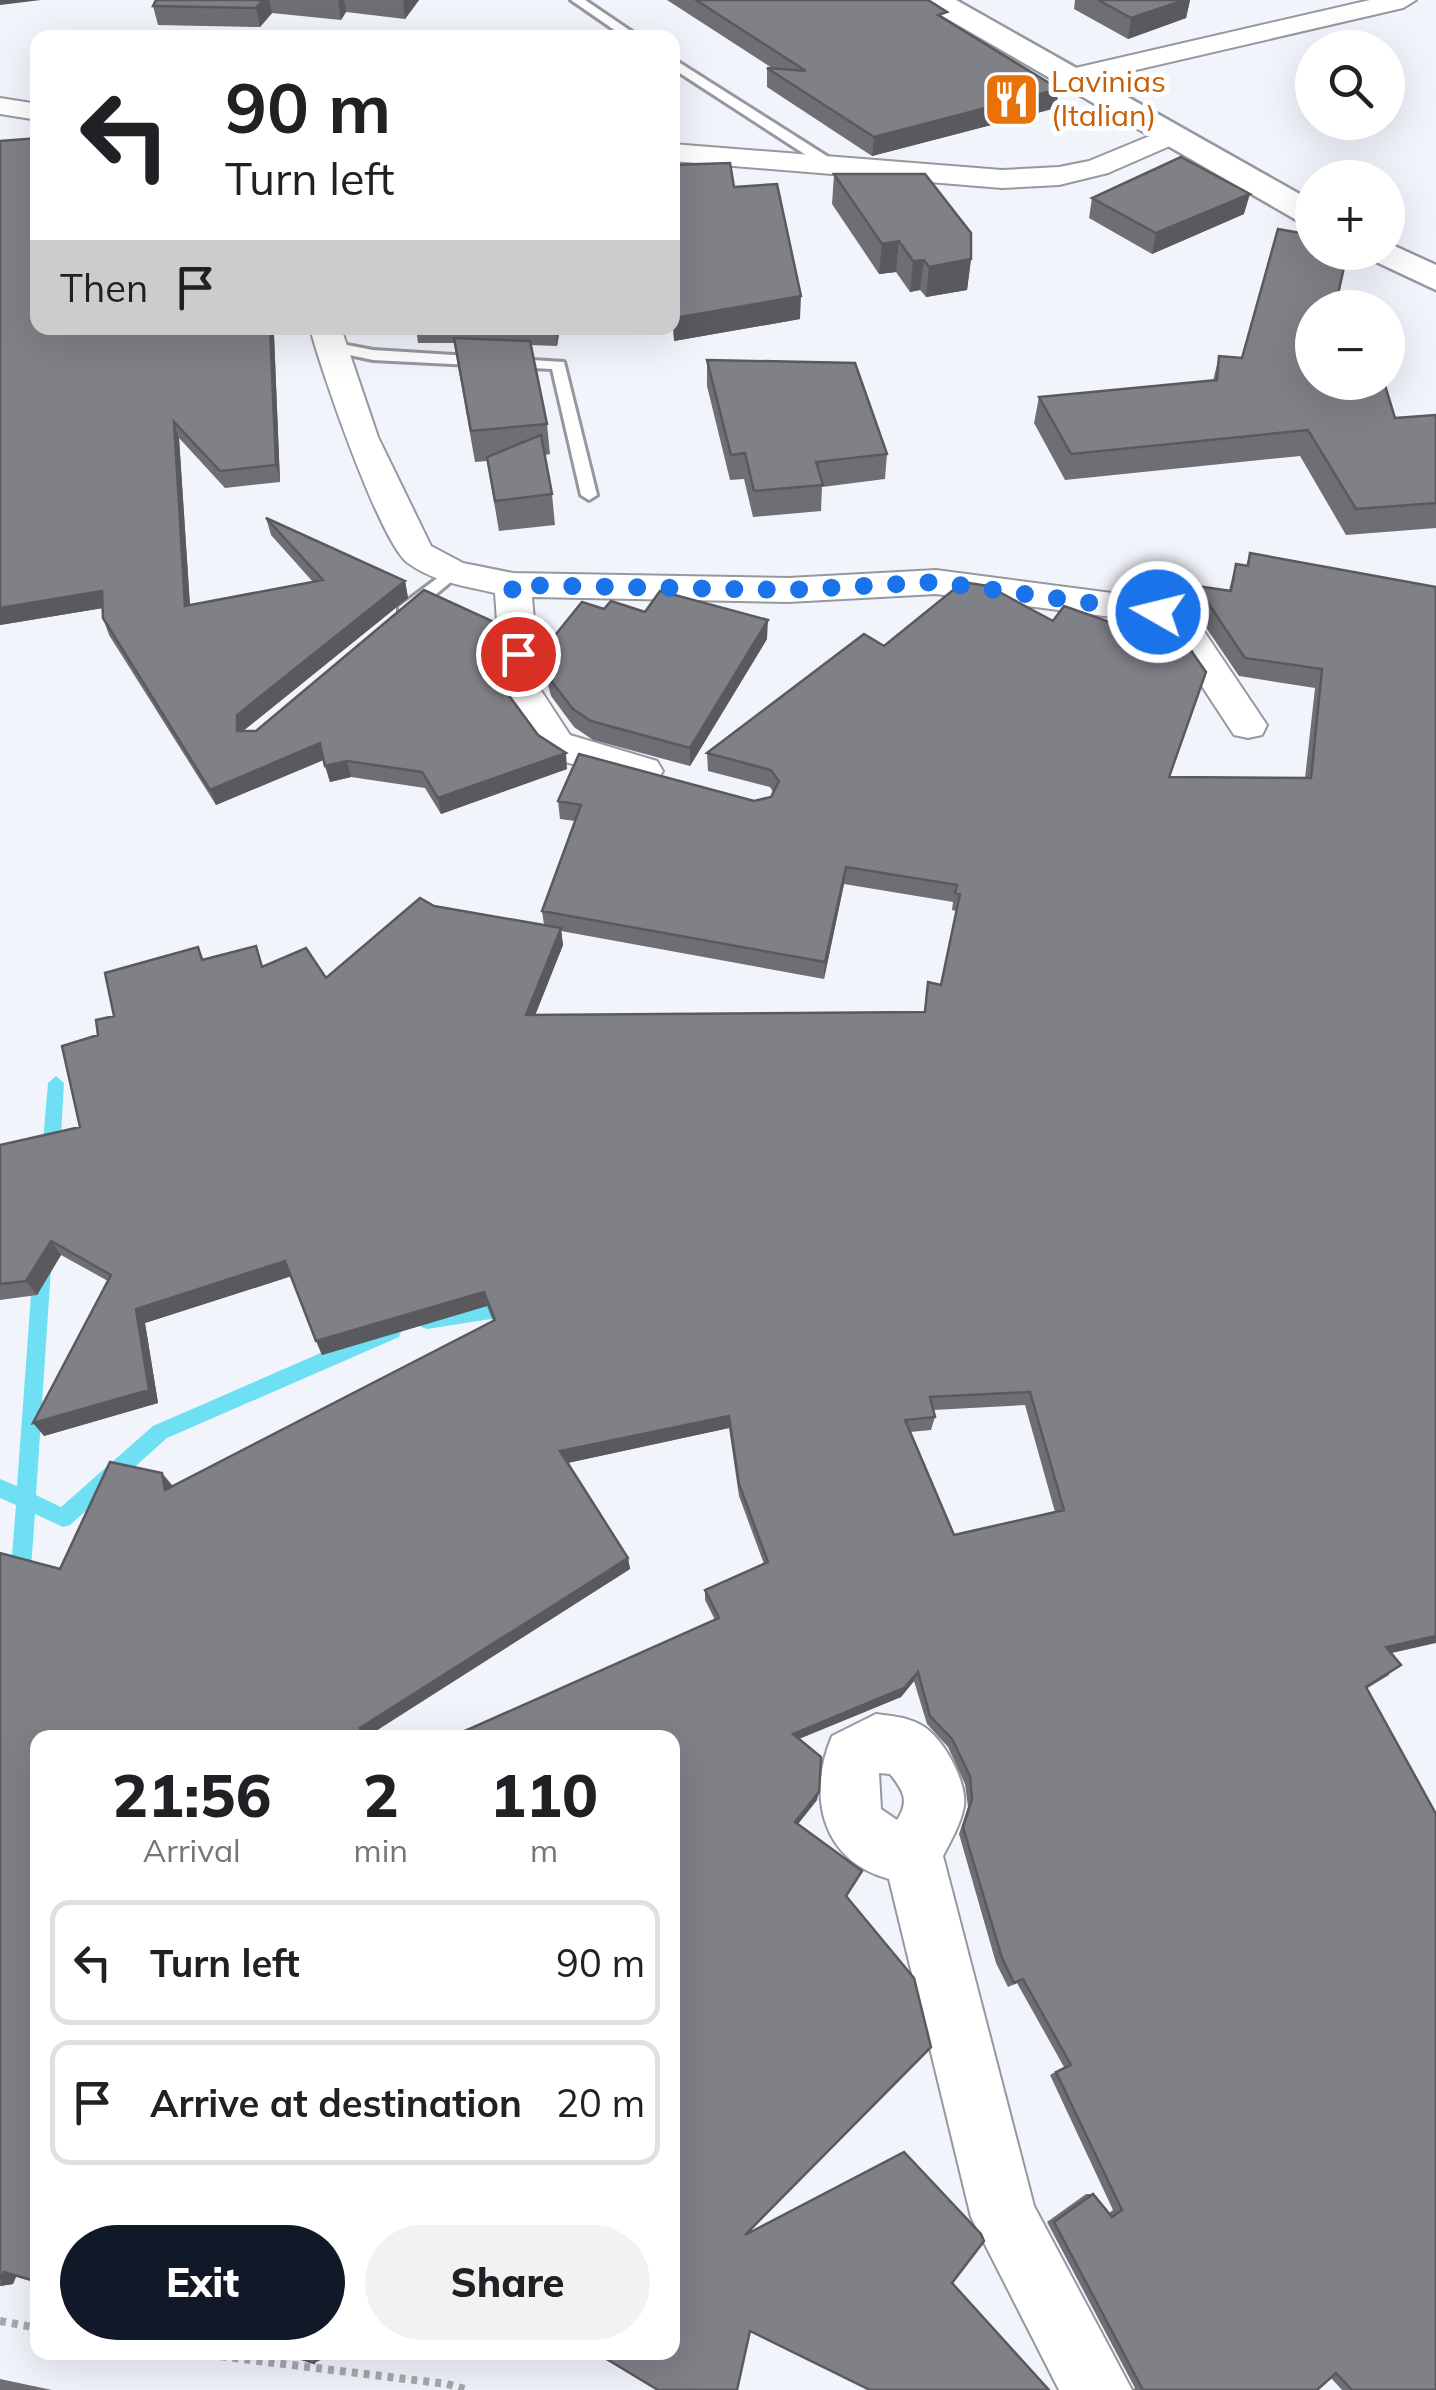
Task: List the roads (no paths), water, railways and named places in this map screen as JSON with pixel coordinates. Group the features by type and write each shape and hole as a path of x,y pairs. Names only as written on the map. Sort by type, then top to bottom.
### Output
{"street":[{"path":"935,0 1295,206"},
{"path":"1071,77 1395,1"},
{"path":"0,106 30,111"},
{"path":"680,153 1002,178 1060,176 1127,156 1169,136"},
{"path":"1405,264 1436,279"},
{"path":"328,337 361,437 417,553 452,572 512,585 788,590 936,582 1158,612 1178,621 1248,724"},
{"path":"512,585 521,689 556,745 684,782"},
{"path":"912,1851 1004,2218 1097,2390"}],"lane":[{"path":"578,0 623,30"},
{"path":"680,67 828,163"},
{"path":"328,337 373,355 559,365 589,495"},
{"path":"395,620 452,572"}],"waterway":[{"path":"51,1153 56,1083"},
{"path":"26,1500 42,1268"},
{"path":"427,1321 510,1308"},
{"path":"26,1500 63,1518 160,1432 392,1331"},
{"path":"0,1488 26,1500"},
{"path":"20,1581 26,1500"}],"place":[{"name":"Lavinias (Italian)","path":"1012,99"}]}
